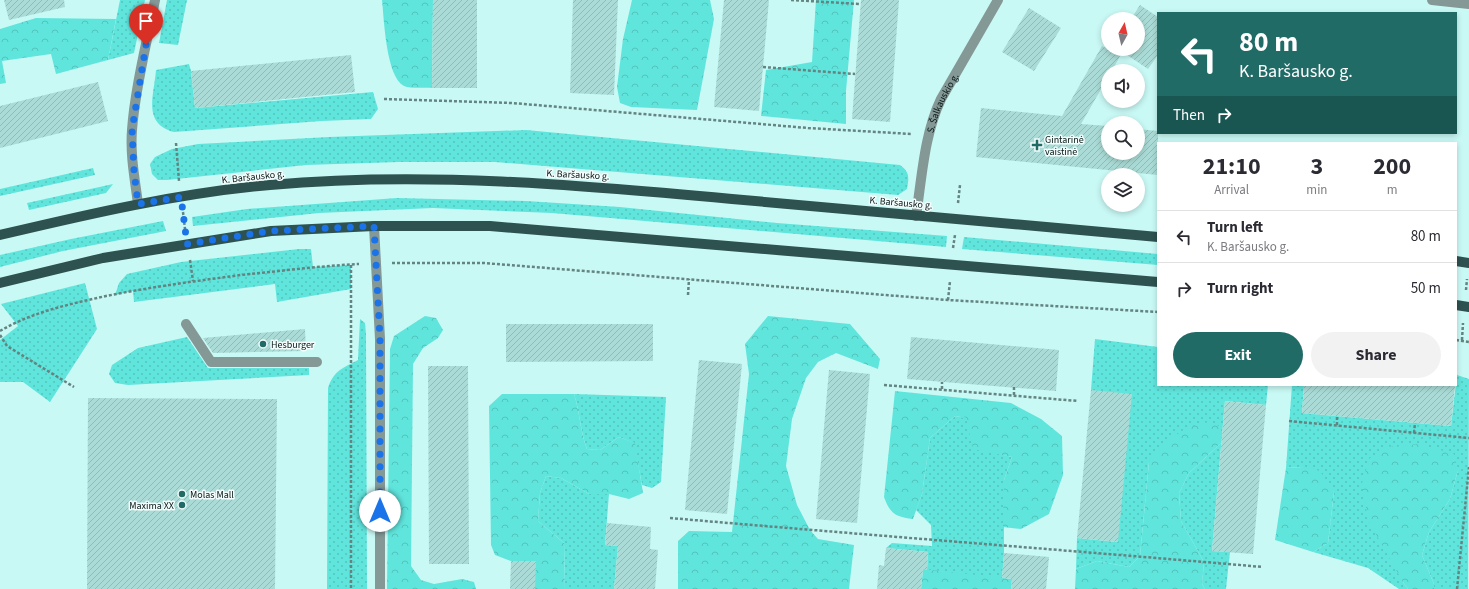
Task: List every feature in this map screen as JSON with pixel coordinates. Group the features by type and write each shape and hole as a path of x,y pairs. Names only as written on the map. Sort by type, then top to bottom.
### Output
{"main road":[{"name":"K. Baršausko g.","path":"0,235 138,204 181,197 269,185 392,179 472,180 615,188 956,220 1157,237"},
{"path":"0,283 103,258 271,231 374,226 490,226 1157,282"},
{"path":"1457,262 1469,263"},
{"path":"1457,305 1469,307"}],"street":[{"path":"138,204 134,171 132,130 143,60 155,0"},
{"name":"S. Šalkauskio g.","path":"916,216 928,135 933,116 941,99 998,0"},
{"path":"1432,0 1469,4"},
{"path":"374,226 380,338 380,589"},
{"path":"186,324 211,362 317,362"}],"path":[{"path":"791,0 860,4"},
{"path":"763,67 855,74"},
{"path":"384,99 512,103 808,128 928,135"},
{"path":"176,143 181,197 193,281"},
{"path":"948,300 960,185"},
{"path":"402,262 484,263 948,300 1157,312"},
{"path":"0,331 16,321 61,306 193,281 351,264 351,589"},
{"path":"688,295 689,279"},
{"path":"0,335 7,346 74,387"},
{"path":"1457,340 1469,342"},
{"path":"942,382 942,389"},
{"path":"884,385 1078,401"},
{"path":"1014,388 1014,395"},
{"path":"1337,416 1337,426"},
{"path":"1289,421 1469,438"},
{"path":"1414,433 1415,423"},
{"path":"1457,589 1469,467"},
{"path":"1464,517 1469,517"},
{"path":"670,518 865,535 1074,550 1263,567"}],"green space":[{"path":"120,0 145,0 134,53 108,60"},
{"path":"167,0 187,0 178,45 159,43"},
{"path":"382,0 433,0 432,88 407,87 398,80 393,71 387,47"},
{"path":"632,0 710,0 714,19 697,110 631,107 620,103 617,87 623,39"},
{"path":"816,0 854,0 846,91 846,124 761,116 766,70 812,62"},
{"path":"36,18 116,19 108,60 56,74 51,54 2,61 6,83 0,84 0,29"},
{"path":"189,64 195,108 373,92 378,109 371,119 322,121 174,132 164,128 157,122 154,115 152,99 156,70"},
{"path":"526,130 900,165 906,170 908,185 907,189 898,195 495,162 399,162 306,165 158,180 152,174 150,164 155,157 172,149 198,144 329,137"},
{"path":"93,168 95,175 0,196 0,189"},
{"path":"113,184 106,193 29,210 27,203"},
{"path":"397,198 526,201 620,207 777,223 947,236 946,247 552,213 433,208 319,213 193,226 192,217 247,209"},
{"path":"163,221 166,231 63,251 0,267 0,255"},
{"path":"964,237 1157,254 1157,265 962,249"},
{"path":"311,249 313,267 351,265 351,289 277,302 275,284 134,302 133,291 115,295 119,283 127,274 181,262"},
{"path":"85,283 97,329 50,402 23,382 0,382 0,340 18,326 1,304"},
{"path":"425,316 436,318 443,330 438,338 423,348 413,364 411,566 421,580 434,584 462,579 474,582 476,589 387,589 390,349 394,336"},
{"path":"768,316 850,324 880,359 878,369 836,353 818,362 806,378 792,419 786,466 797,505 810,530 818,539 854,545 849,589 678,589 678,541 689,531 732,532 749,374 745,344"},
{"path":"360,319 365,323 366,334 367,589 327,589 328,388 336,373 358,360"},
{"path":"187,337 208,368 309,368 309,375 128,385 115,383 109,374 112,365 138,348"},
{"path":"1095,339 1157,347 1157,386 1268,386 1266,405 1225,401 1212,551 1230,552 1226,589 1205,589 1202,584 1204,562 1181,521 1179,493 1189,473 1221,443 1149,462 1140,556 1129,567 1097,561 1076,569 1077,538 1117,542 1091,390"},
{"path":"1457,375 1469,379 1468,589 1434,589 1434,584 1422,555 1429,532 1450,499 1458,470 1403,582 1408,589 1399,589 1368,568 1313,552 1328,543 1334,492 1302,467 1286,468 1292,386 1304,386 1302,413 1451,426 1456,386 1457,386"},
{"path":"895,391 1011,403 1041,419 1062,436 1063,475 1049,514 1021,529 1003,527 1004,480 1012,457 973,449 966,418 955,416 930,438 922,494 913,519 894,514 884,497"},
{"path":"502,394 574,394 587,449 600,450 619,437 635,443 643,493 629,499 609,494 589,494 561,478 546,476 540,493 538,521 564,543 565,589 535,589 535,561 511,561 495,555 491,545 489,406"},
{"path":"574,394 666,397 661,482 652,488 642,485 634,443 619,437 600,450 587,449"},
{"path":"955,416 966,418 996,453 1012,457 1004,480 1004,553 1002,579 927,570 928,552 886,548 892,543 932,546 931,525 916,510 922,494 930,438"},
{"path":"1209,422 1219,426 1221,443 1189,473 1179,493 1181,521 1204,562 1202,584 1205,589 1075,589 1076,569 1097,561 1129,567 1140,556 1149,462 1163,444 1188,427"},
{"path":"1419,444 1454,454 1458,470 1450,499 1429,532 1422,555 1434,584 1434,589 1408,589 1403,582 1368,520 1362,483 1370,458 1386,447"},
{"path":"1302,467 1320,471 1334,492 1328,543 1313,552 1275,540 1286,468"},
{"path":"546,476 561,478 589,494 609,494 605,545 618,546 614,589 565,589 564,543 538,521 540,493"},
{"path":"923,569 1012,579 1011,589 921,589"}],"building":[{"path":"4,0 64,0 65,7 9,20"},
{"path":"433,0 477,0 477,88 432,88"},
{"path":"573,0 618,0 614,95 570,93"},
{"path":"724,0 769,0 759,111 714,107"},
{"path":"861,0 899,0 890,122 852,119"},
{"path":"1140,5 1157,16 1157,56 1148,69 1145,67 1145,64 1140,64 1128,56 1145,56 1145,12 1136,12"},
{"path":"1029,8 1061,28 1034,71 1002,52"},
{"path":"1101,48 1101,56 1120,56 1116,64 1101,64 1101,89 1081,124 1101,125 1101,160 1145,160 1145,130 1157,131 1157,175 1145,174 1145,168 1101,168 1101,169 976,157 981,108 1062,116"},
{"path":"351,55 355,92 195,108 191,71"},
{"path":"98,82 108,121 0,148 0,106"},
{"path":"506,324 653,324 653,361 506,362"},
{"name":"Hesburger","path":"305,329 306,351 213,353 203,338"},
{"path":"911,337 1059,350 1056,391 907,379"},
{"path":"699,360 742,364 727,514 685,510"},
{"path":"428,366 468,366 469,564 429,564"},
{"path":"829,370 870,374 857,523 816,519"},
{"path":"1304,386 1455,386 1451,426 1302,413"},
{"path":"1091,390 1132,394 1118,542 1077,538"},
{"name":"Molas Mall","path":"88,398 277,399 275,589 87,589"},
{"path":"1225,401 1266,405 1253,554 1212,551"},
{"path":"607,523 651,527 650,549 658,550 655,589 614,589 618,546 605,545"},
{"path":"886,548 928,552 927,570 923,569 921,589 877,589 879,565 884,566"},
{"path":"1004,553 1049,557 1046,589 1011,589 1012,579 1002,578"},
{"path":"511,561 536,561 535,589 510,589"}],"place":[{"name":"Gintarinė vaistinė","path":"1037,145"},
{"name":"Hesburger","path":"263,344"},
{"name":"Molas Mall","path":"182,494"},
{"name":"Maxima XX","path":"182,505"}],"route":[{"path":"146,45 132,130 132,149 138,204 181,197 187,244 271,231 374,226 380,338 380,511"}]}
